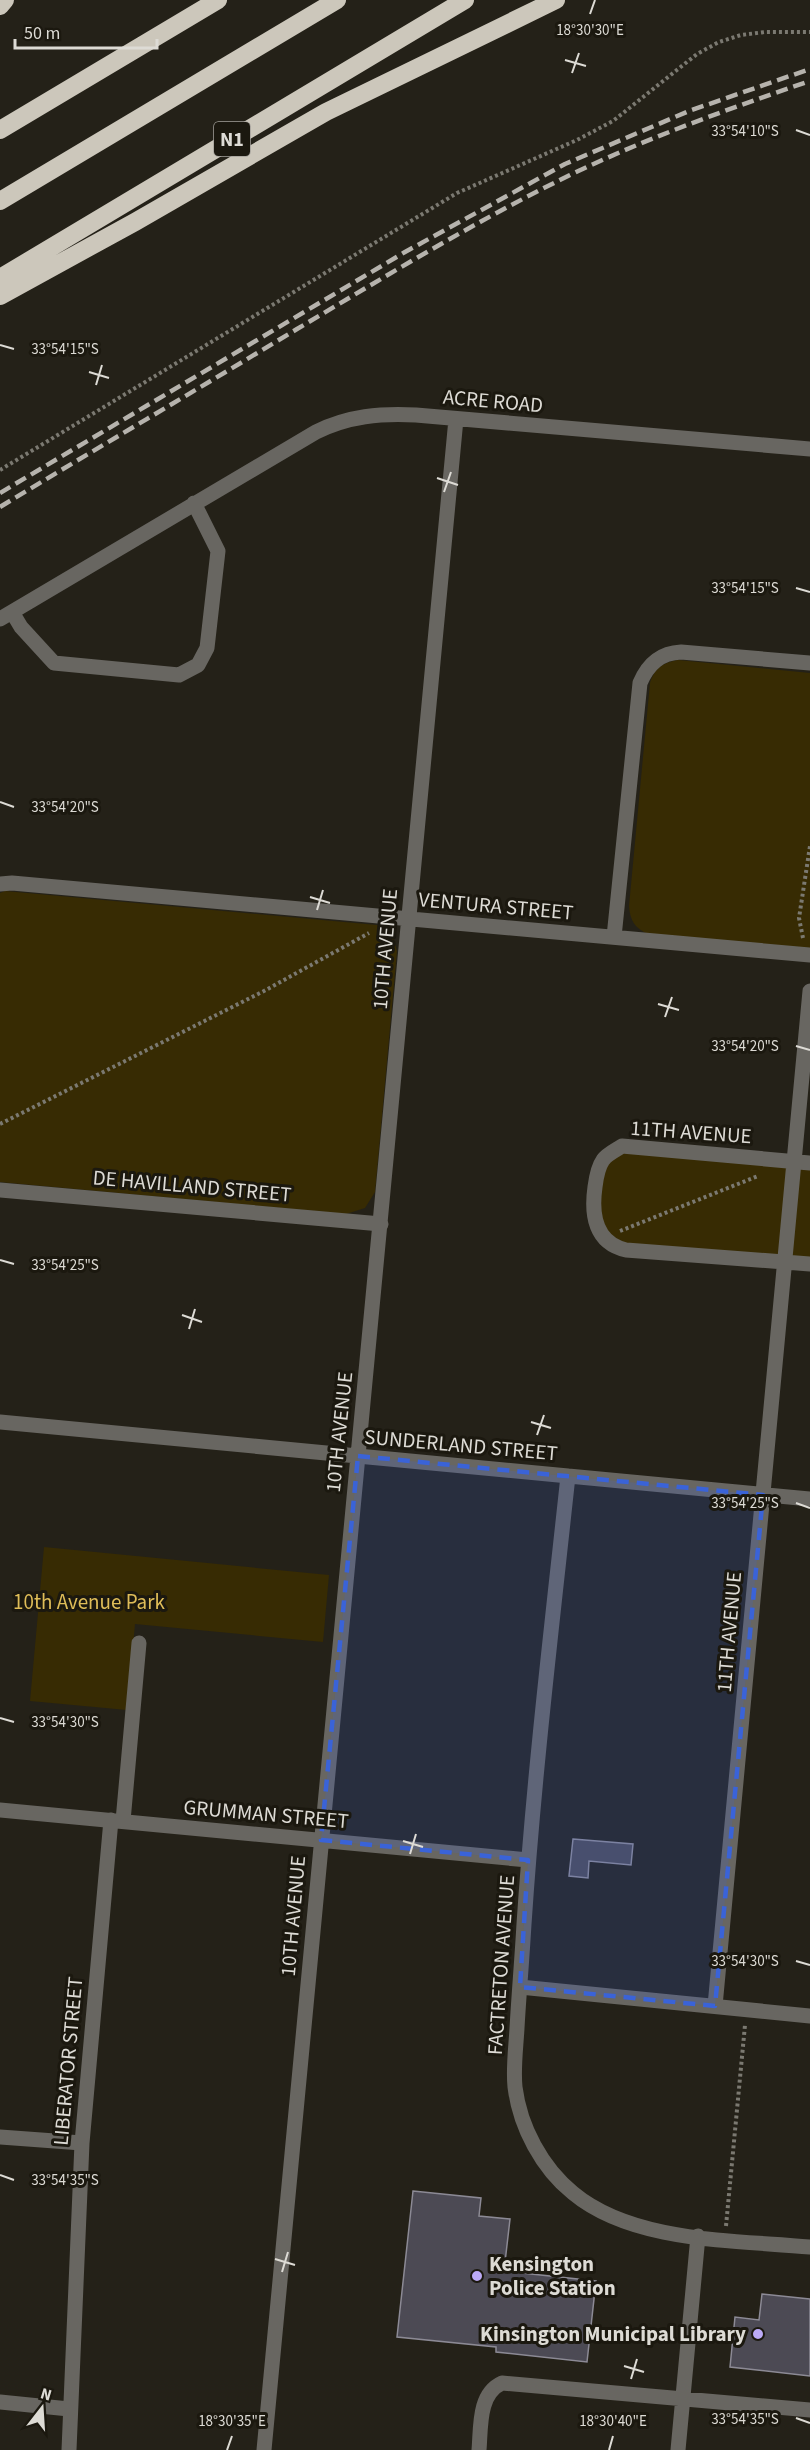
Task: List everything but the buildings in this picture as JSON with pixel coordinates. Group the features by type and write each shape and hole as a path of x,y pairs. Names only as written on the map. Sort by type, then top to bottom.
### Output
{"highway":[{"path":"0,6 5,0"},
{"path":"0,130 218,0"},
{"path":"0,201 337,0"},
{"name":"N1","path":"0,278 465,0"},
{"path":"0,297 326,112 556,0"}],"street":[{"name":"ACRE ROAD","path":"194,503 218,551 207,648 198,665 179,675 54,663 21,627 6,616 194,503 316,432 364,416 397,414 810,448"},
{"name":"10TH AVENUE","path":"264,2450 456,419"},
{"path":"614,938 640,683 648,668 661,657 681,652 810,663"},
{"name":"VENTURA STREET","path":"0,884 12,883 614,938 807,950"},
{"name":"11TH AVENUE","path":"715,2006 785,1262 803,1162 810,991"},
{"name":"11TH AVENUE","path":"603,1238 593,1214 596,1177 603,1160 622,1146 803,1162"},
{"name":"DE HAVILLAND STREET","path":"0,1190 381,1224"},
{"path":"603,1238 617,1248 626,1250 810,1264"},
{"name":"SUNDERLAND STREET","path":"0,1422 810,1499"},
{"name":"FACTRETON AVENUE","path":"567,1476 528,1860 515,2087 523,2120 532,2141 549,2169 581,2199 598,2211 626,2224 656,2232 810,2247"},
{"name":"LIBERATOR STREET","path":"69,2450 82,2144 139,1643"},
{"name":"GRUMMAN STREET","path":"0,1810 528,1860"},
{"path":"520,1987 810,2016"},
{"path":"0,2137 82,2144"},
{"path":"678,2450 698,2236"},
{"path":"478,2450 487,2395 491,2389 502,2382 810,2410"},
{"path":"0,2402 69,2409"}],"path":[{"path":"0,470 457,193 577,140 613,120 697,54 719,42 741,35 765,32 810,32"},
{"path":"807,950 800,918 810,846"},
{"path":"0,1125 359,940 391,917"},
{"path":"603,1238 763,1174"},
{"path":"724,2239 746,2010"}],"highlighted area":[{"path":"358,1456 763,1495 715,2006 520,1987 528,1860 321,1840"}],"green space":[{"path":"678,660 810,673 810,948 648,934 632,920 629,906 650,683 660,667"},
{"path":"5,891 377,925 392,934 397,951 375,1192 365,1208 346,1214 0,1182 0,893"},
{"path":"622,1146 810,1163 810,1264 610,1244 594,1196 596,1177"},
{"name":"10th Avenue Park","path":"44,1547 329,1575 323,1642 135,1624 127,1710 30,1701"}],"railway":[{"path":"0,493 405,252 565,164 689,111 810,69"},
{"path":"0,507 398,269 535,193 599,161 658,136 810,81"}],"place":[{"name":"Kensington Police Station","path":"477,2276"},
{"name":"Kinsington Municipal Library","path":"758,2334"}]}
